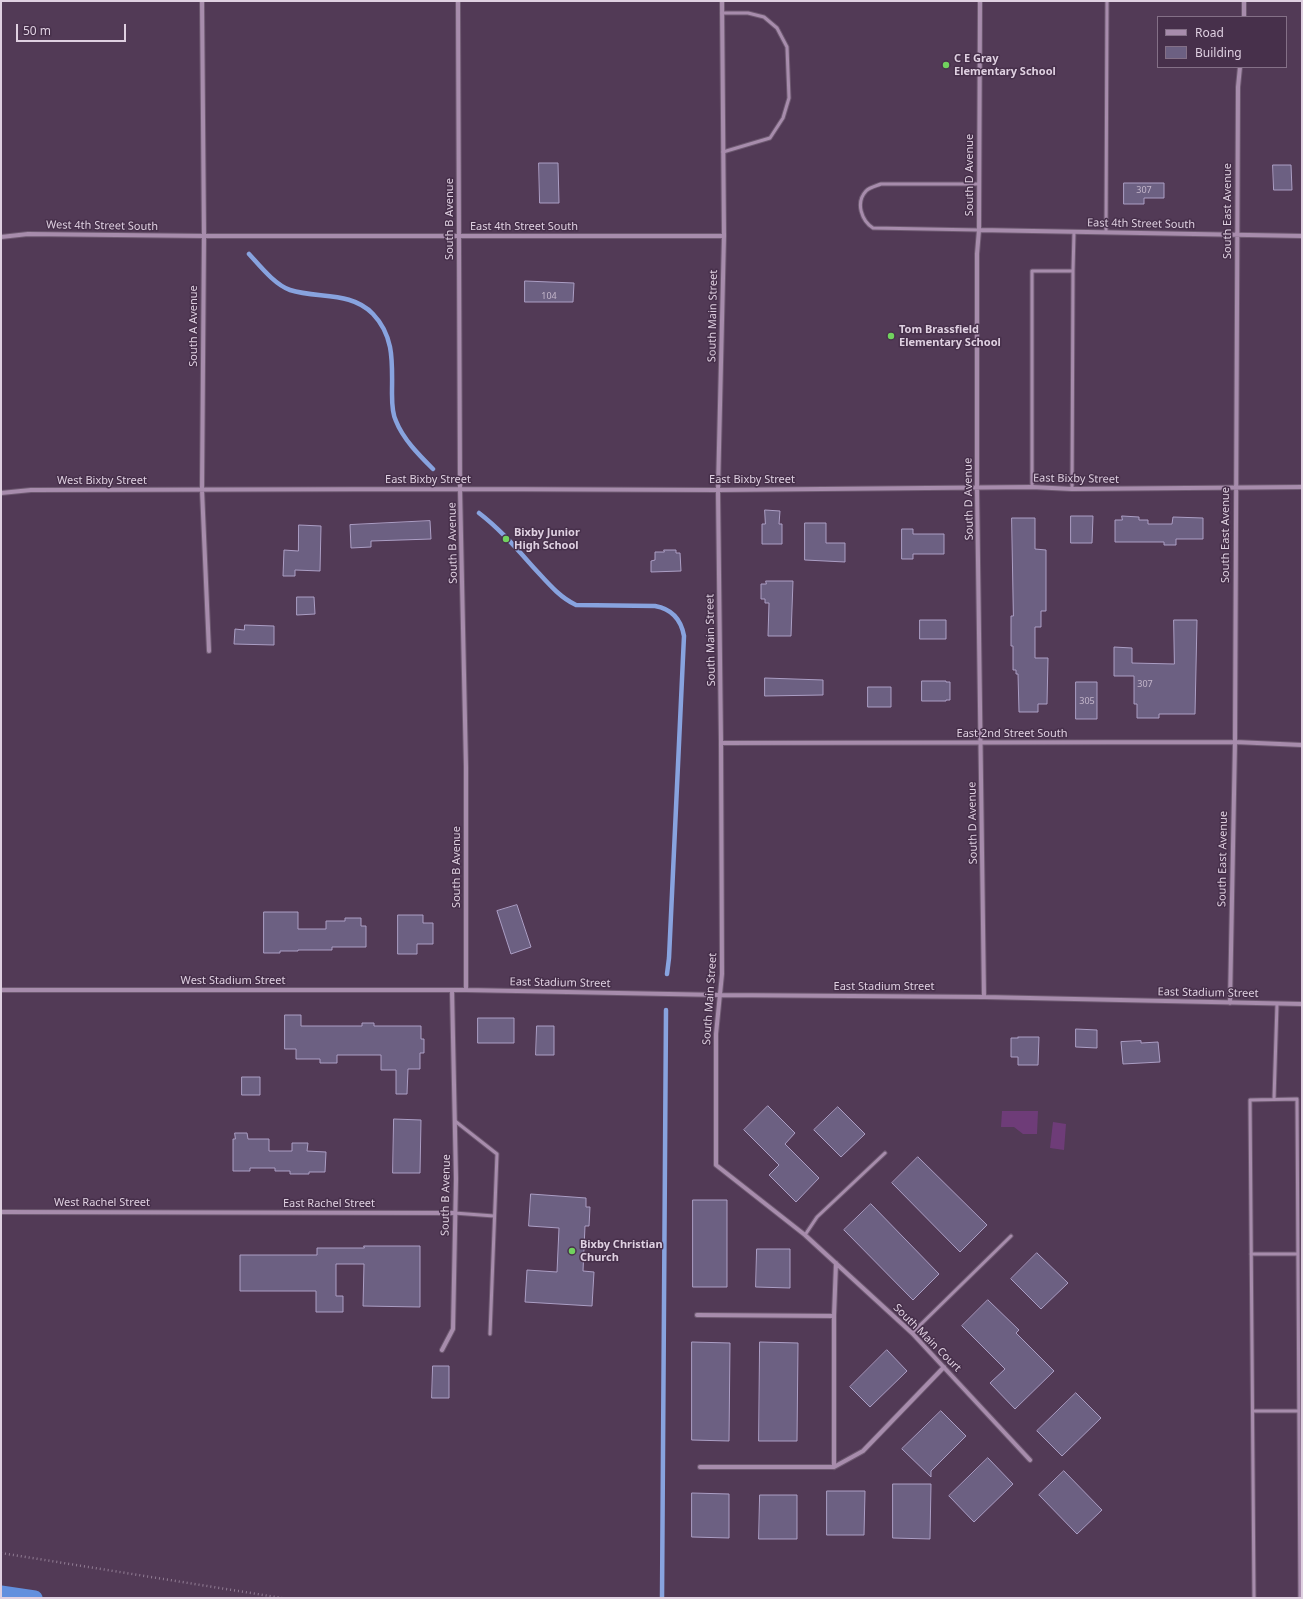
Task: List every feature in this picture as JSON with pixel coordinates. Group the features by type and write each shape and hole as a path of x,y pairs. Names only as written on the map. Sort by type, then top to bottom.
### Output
{"street":[{"name":"South A Avenue","path":"202,1 204,236 202,490 209,651"},
{"name":"South B Avenue","path":"458,1 460,489 466,767 466,990"},
{"name":"South Main Street","path":"722,1 724,236 718,490 722,974 716,1034 716,1165 805,1235"},
{"name":"South D Avenue","path":"980,1 979,230 977,254 978,488 984,997"},
{"path":"1244,1 1244,16"},
{"name":"South East Avenue","path":"1230,1003 1235,742 1238,87 1240,68"},
{"name":"East 4th Street South","path":"979,230 1237,236 1302,236"},
{"name":"West 4th Street South","path":"1,237 28,234 204,236"},
{"name":"East 4th Street South","path":"204,236 724,236"},
{"name":"East Bixby Street","path":"202,490 718,490 1032,487 1072,489 1302,487"},
{"name":"West Bixby Street","path":"1,492 31,490 202,490"},
{"name":"East 2nd Street South","path":"721,744 1235,742 1302,745"},
{"name":"West Stadium Street","path":"1,990 466,990"},
{"name":"South B Avenue","path":"442,1350 453,1328 454,1213 456,1179 452,990"},
{"name":"East Stadium Street","path":"466,990 720,995 984,997 1302,1004"},
{"name":"West Rachel Street","path":"1,1212 203,1212"},
{"name":"East Rachel Street","path":"203,1212 454,1213"},
{"name":"South Main Court","path":"805,1235 912,1333 1030,1460"},
{"path":"834,1467 834,1316 836,1264"},
{"path":"697,1315 834,1316"},
{"path":"700,1467 834,1467 863,1451 944,1367"}],"lane":[{"path":"1106,232 1107,1"},
{"path":"722,13 748,13 764,17 777,28 787,47 789,98 783,118 770,138 723,152"},
{"path":"979,184 881,184 866,192 862,198 861,206 862,215 866,224 873,228 979,230"},
{"path":"1072,489 1074,232"},
{"path":"1032,487 1032,271 1073,271"},
{"path":"1274,1099 1277,1004"},
{"path":"1254,1598 1250,1100 1274,1099 1297,1099 1300,1598"},
{"path":"455,1121 496,1154 490,1334"},
{"path":"805,1235 817,1217 885,1153"},
{"path":"454,1213 494,1216"},
{"path":"912,1333 1011,1236"},
{"path":"1251,1254 1298,1254"},
{"path":"1253,1411 1299,1411"}],"path":[{"path":"1,1553 282,1598"}],"shaded area":[{"path":"1002,1111 1038,1111 1037,1134 1023,1134 1014,1127 1001,1127"},
{"path":"1053,1122 1066,1124 1064,1150 1050,1148"}],"building":[{"path":"539,163 558,163 559,203 540,203"},
{"path":"1273,165 1291,165 1292,190 1274,190"},
{"path":"1124,183 1164,183 1164,198 1144,198 1144,204 1124,204"},
{"path":"525,281 574,283 573,302 525,302"},
{"path":"765,510 780,511 779,524 782,524 782,544 762,544 762,524 765,524"},
{"path":"1071,516 1093,516 1092,543 1071,543"},
{"path":"1122,516 1139,517 1139,520 1148,520 1148,524 1172,524 1173,517 1203,518 1203,539 1176,539 1176,545 1164,545 1164,542 1115,542 1115,520 1122,520"},
{"path":"1012,518 1035,518 1035,549 1046,550 1046,611 1041,611 1041,627 1035,627 1035,658 1048,658 1047,704 1038,704 1038,712 1019,712 1018,674 1016,674 1016,670 1013,670 1013,646 1011,646 1011,616 1013,616"},
{"path":"430,521 431,539 371,541 371,547 351,548 350,525"},
{"path":"805,523 826,523 826,543 845,543 845,562 805,560"},
{"path":"299,525 321,526 320,571 295,570 295,576 283,576 284,550 298,551"},
{"path":"902,529 913,529 913,534 944,534 944,554 913,554 913,559 902,559"},
{"path":"664,550 676,550 676,553 680,553 681,571 651,572 651,561 655,560 655,552 664,552"},
{"path":"766,581 793,581 791,636 768,636 769,603 765,603 765,599 761,599 761,584 766,584"},
{"path":"297,597 314,597 315,614 297,615"},
{"path":"920,620 946,620 946,639 920,639"},
{"path":"1174,620 1197,620 1195,714 1159,714 1159,718 1137,718 1137,704 1134,704 1134,676 1114,676 1114,647 1132,648 1132,663 1174,664"},
{"path":"245,625 274,626 274,645 234,644 235,629 244,630"},
{"path":"765,678 823,680 823,695 765,696"},
{"path":"922,681 950,682 950,700 922,701"},
{"path":"1076,682 1097,682 1097,719 1076,719"},
{"path":"868,687 891,687 891,707 868,707"},
{"path":"517,905 531,947 511,954 497,911"},
{"path":"264,912 298,912 298,929 326,929 326,921 345,921 345,918 361,918 361,926 366,926 366,947 332,947 332,950 298,950 280,951 280,953 264,953"},
{"path":"398,915 423,915 423,923 433,923 433,944 417,944 417,954 398,954"},
{"path":"285,1015 301,1015 301,1026 362,1026 362,1023 374,1023 374,1026 421,1026 421,1039 424,1039 424,1053 420,1053 420,1069 408,1069 407,1094 396,1094 396,1070 381,1070 381,1055 337,1055 337,1063 320,1063 320,1059 296,1059 296,1049 285,1049"},
{"path":"478,1018 514,1018 514,1043 478,1043"},
{"path":"537,1026 554,1026 554,1055 536,1055"},
{"path":"1076,1029 1097,1030 1097,1048 1076,1047"},
{"path":"1039,1037 1038,1065 1018,1065 1018,1057 1011,1057 1011,1038"},
{"path":"1141,1041 1141,1043 1158,1042 1160,1062 1123,1064 1121,1042"},
{"path":"242,1077 260,1077 260,1095 242,1095"},
{"path":"768,1106 795,1133 785,1144 819,1178 796,1202 769,1175 779,1165 744,1130"},
{"path":"838,1107 865,1134 841,1157 814,1130"},
{"path":"394,1119 421,1120 420,1173 393,1173"},
{"path":"235,1133 247,1133 248,1139 269,1139 269,1151 292,1151 292,1143 308,1143 307,1151 326,1152 325,1172 290,1174 290,1171 275,1171 275,1168 250,1168 250,1171 233,1171 233,1139 235,1139"},
{"path":"918,1157 987,1225 960,1252 892,1183"},
{"path":"531,1194 586,1198 586,1207 590,1207 589,1226 585,1226 583,1271 594,1272 592,1306 525,1302 527,1270 557,1272 559,1228 529,1226"},
{"path":"693,1200 727,1200 727,1287 693,1287"},
{"path":"871,1204 939,1274 913,1300 844,1230"},
{"path":"364,1246 420,1246 420,1307 363,1306 364,1264 336,1264 336,1296 343,1296 343,1312 316,1312 316,1291 240,1291 240,1255 317,1255 317,1248 364,1248"},
{"path":"757,1249 790,1249 790,1288 756,1287"},
{"path":"1037,1253 1068,1283 1041,1309 1011,1279"},
{"path":"988,1300 1019,1330 1016,1333 1054,1371 1015,1409 990,1383 1005,1369 962,1326"},
{"path":"692,1342 730,1343 729,1441 692,1440"},
{"path":"760,1342 798,1343 797,1441 759,1441"},
{"path":"887,1350 907,1371 870,1407 850,1387"},
{"path":"433,1366 449,1366 449,1398 432,1398"},
{"path":"1076,1393 1101,1418 1062,1456 1037,1431"},
{"path":"941,1411 966,1436 931,1471 931,1477 902,1449"},
{"path":"988,1458 1013,1484 974,1522 949,1496"},
{"path":"1064,1471 1102,1510 1077,1534 1039,1495"},
{"path":"893,1484 931,1484 930,1539 893,1538"},
{"path":"827,1491 865,1491 864,1535 827,1535"},
{"path":"692,1493 729,1494 729,1538 692,1537"},
{"path":"760,1495 797,1495 797,1539 759,1539"}],"waterway":[{"path":"249,254 268,275 284,288 301,293 334,297 355,302 373,314 385,332 391,351 392,404 395,418 399,428 407,440 433,469"},
{"path":"479,513 508,539 554,589 570,602 576,605 661,607 671,612 681,625 684,636 667,974"},
{"path":"662,1598 666,1010"},
{"path":"1,1593 35,1598"}],"place":[{"name":"C E Gray Elementary School","path":"946,65"},
{"name":"Tom Brassfield Elementary School","path":"891,336"},
{"name":"Bixby Junior High School","path":"506,539"},
{"name":"Bixby Christian Church","path":"572,1251"}]}
